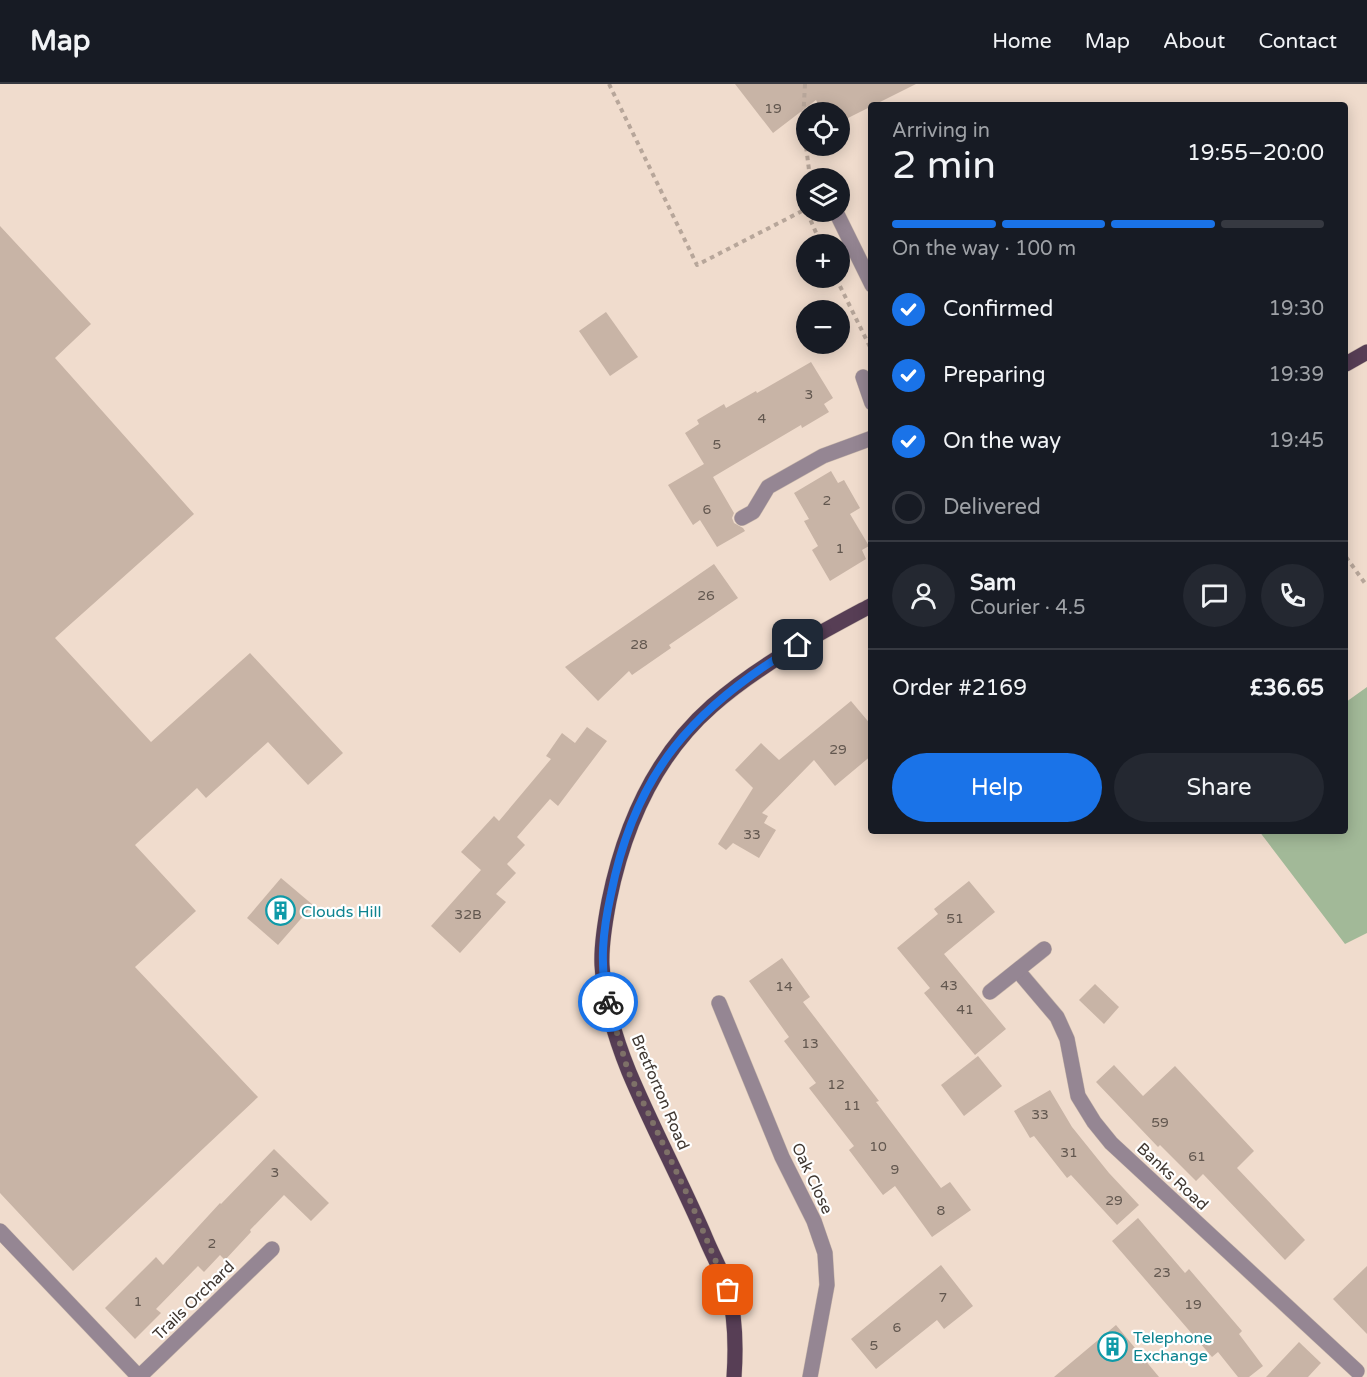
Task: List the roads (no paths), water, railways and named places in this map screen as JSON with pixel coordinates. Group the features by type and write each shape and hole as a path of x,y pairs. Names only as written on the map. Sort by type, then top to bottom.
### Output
{"main road":[{"path":"1348,363 1367,352"},
{"name":"Bretforton Road","path":"734,1377 736,1333 728,1290 689,1198 628,1071 605,991 602,965 604,927 614,877 629,826 666,756 687,730 713,705 762,667 868,607"}],"street":[{"path":"841,222 868,277"},
{"path":"864,377 868,389"},
{"path":"742,518 753,512 768,487 823,456 868,439"},
{"path":"990,992 1044,949"},
{"name":"Banks Road","path":"1018,971 1057,1017 1067,1039 1078,1096 1094,1122 1111,1143 1359,1370"},
{"name":"Oak Close","path":"719,1003 782,1157 814,1221 825,1253 827,1285 810,1377"},
{"path":"0,1231 139,1377"},
{"name":"Trails Orchard","path":"139,1377 272,1249"}],"place":[{"name":"Clouds Hill","path":"280,911"},
{"name":"Telephone Exchange","path":"1112,1346"}]}
